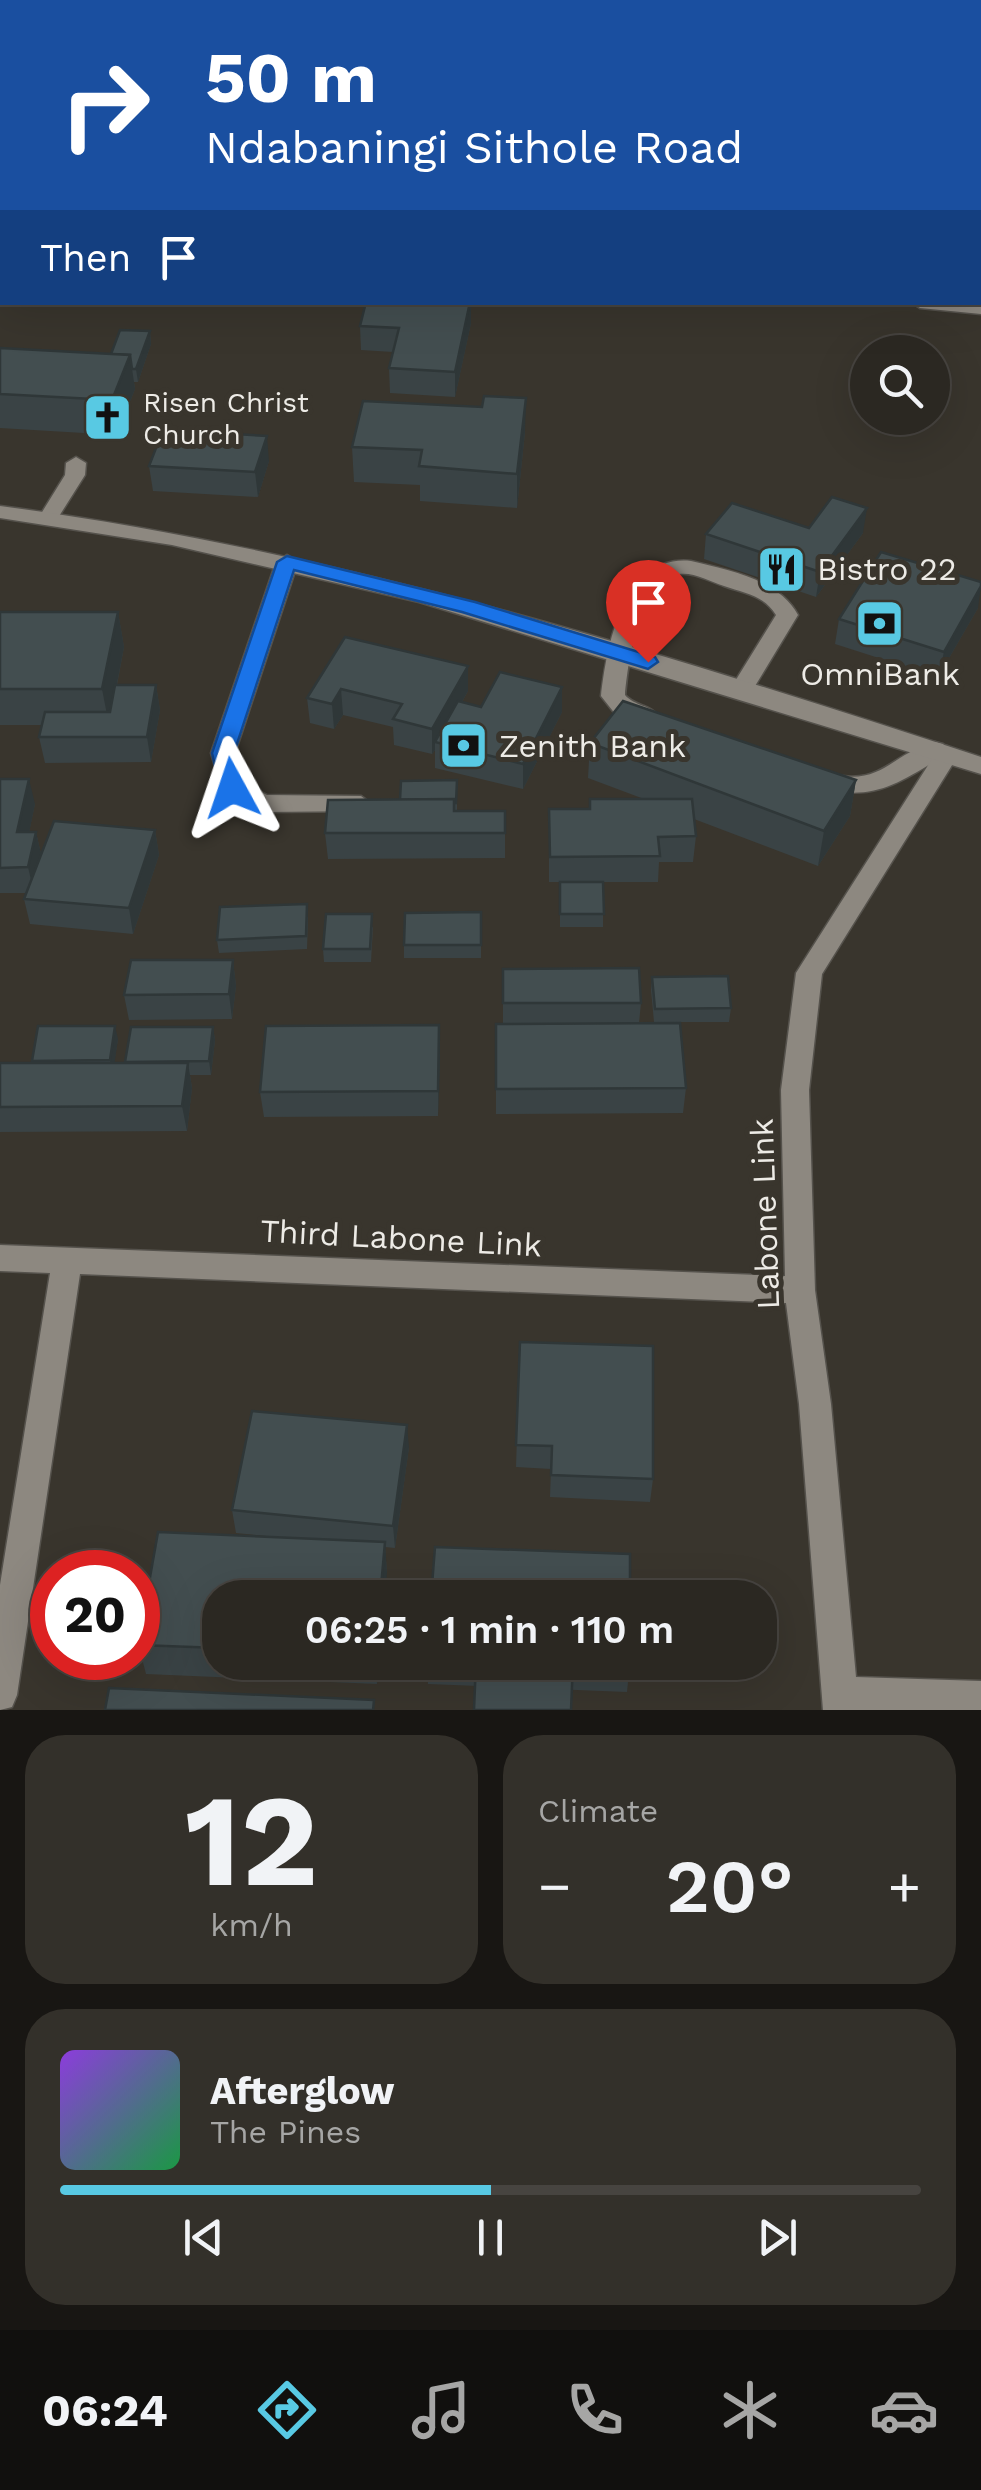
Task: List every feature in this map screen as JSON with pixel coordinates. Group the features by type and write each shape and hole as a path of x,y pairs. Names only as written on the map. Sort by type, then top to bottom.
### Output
{"street":[{"path":"950,305 981,308"},
{"path":"50,517 75,475 76,463"},
{"path":"0,512 50,517 287,562 468,606 981,766"},
{"path":"287,562 223,753 232,788 264,802 377,805"},
{"path":"679,729 624,709 613,696 616,652 648,582 663,571 683,566 766,592 782,604 787,615 741,691"},
{"path":"806,775 842,788 874,787 941,752"},
{"name":"Labone Link","path":"840,1702 815,1404 800,1290 796,1090 810,973 941,752"},
{"name":"Third Labone Link","path":"0,1258 800,1290"},
{"path":"0,1695 66,1258"},
{"path":"840,1702 981,1699"}],"building":[{"path":"365,305 469,305 455,372 389,368 399,328 360,326"},
{"path":"120,330 150,331 136,369 132,369 130,355 111,354"},
{"path":"0,348 130,355 112,400 0,394"},
{"path":"484,396 526,398 517,474 419,466 422,450 352,447 363,401 482,407"},
{"path":"163,430 267,436 255,472 149,466"},
{"path":"832,497 867,508 820,572 706,534 732,503 809,528"},
{"path":"881,552 981,582 944,652 839,619"},
{"path":"0,612 118,612 102,689 0,689"},
{"path":"345,637 468,666 432,729 393,719 402,704 341,689 332,704 307,698"},
{"path":"500,672 562,687 523,764 435,742 458,701 481,707"},
{"path":"115,685 156,685 147,737 39,737 45,712 110,712"},
{"path":"623,701 856,780 824,831 590,743"},
{"path":"0,779 29,779 17,832 36,832 28,867 0,868"},
{"path":"457,780 456,803 454,799 400,800 401,781"},
{"path":"454,799 454,811 505,811 505,833 325,833 328,800"},
{"path":"590,799 692,799 696,836 658,837 660,856 550,857 549,809 590,809"},
{"path":"54,821 155,830 129,908 24,899"},
{"path":"560,882 603,882 604,914 560,914"},
{"path":"307,904 306,936 217,940 220,907"},
{"path":"481,912 481,945 404,945 405,913"},
{"path":"326,914 372,914 370,949 323,949"},
{"path":"131,960 233,960 229,994 124,995"},
{"path":"639,968 641,1003 503,1003 503,969"},
{"path":"728,976 731,1008 655,1009 652,977"},
{"path":"680,1023 686,1088 496,1089 496,1024"},
{"path":"439,1025 438,1091 260,1092 266,1026"},
{"path":"38,1026 115,1026 110,1060 32,1061"},
{"path":"131,1027 213,1027 209,1061 125,1062"},
{"path":"0,1063 188,1063 182,1106 0,1107"},
{"path":"520,1342 653,1346 653,1479 551,1475 552,1446 516,1445"},
{"path":"252,1411 407,1425 393,1526 232,1510"},
{"path":"158,1532 385,1542 382,1580 202,1580 202,1647 160,1646 160,1550 155,1550"},
{"path":"435,1547 630,1554 630,1580 432,1580"},
{"path":"475,1680 572,1680 571,1710 474,1710"},
{"path":"109,1688 374,1700 373,1710 105,1710"}],"place":[{"name":"Risen Christ Church","path":"108,418"},
{"name":"Bistro 22","path":"782,569"},
{"name":"OmniBank","path":"880,624"},
{"name":"Zenith Bank","path":"464,746"}],"route":[{"path":"232,788 223,753 287,562 468,606 648,662"}]}
